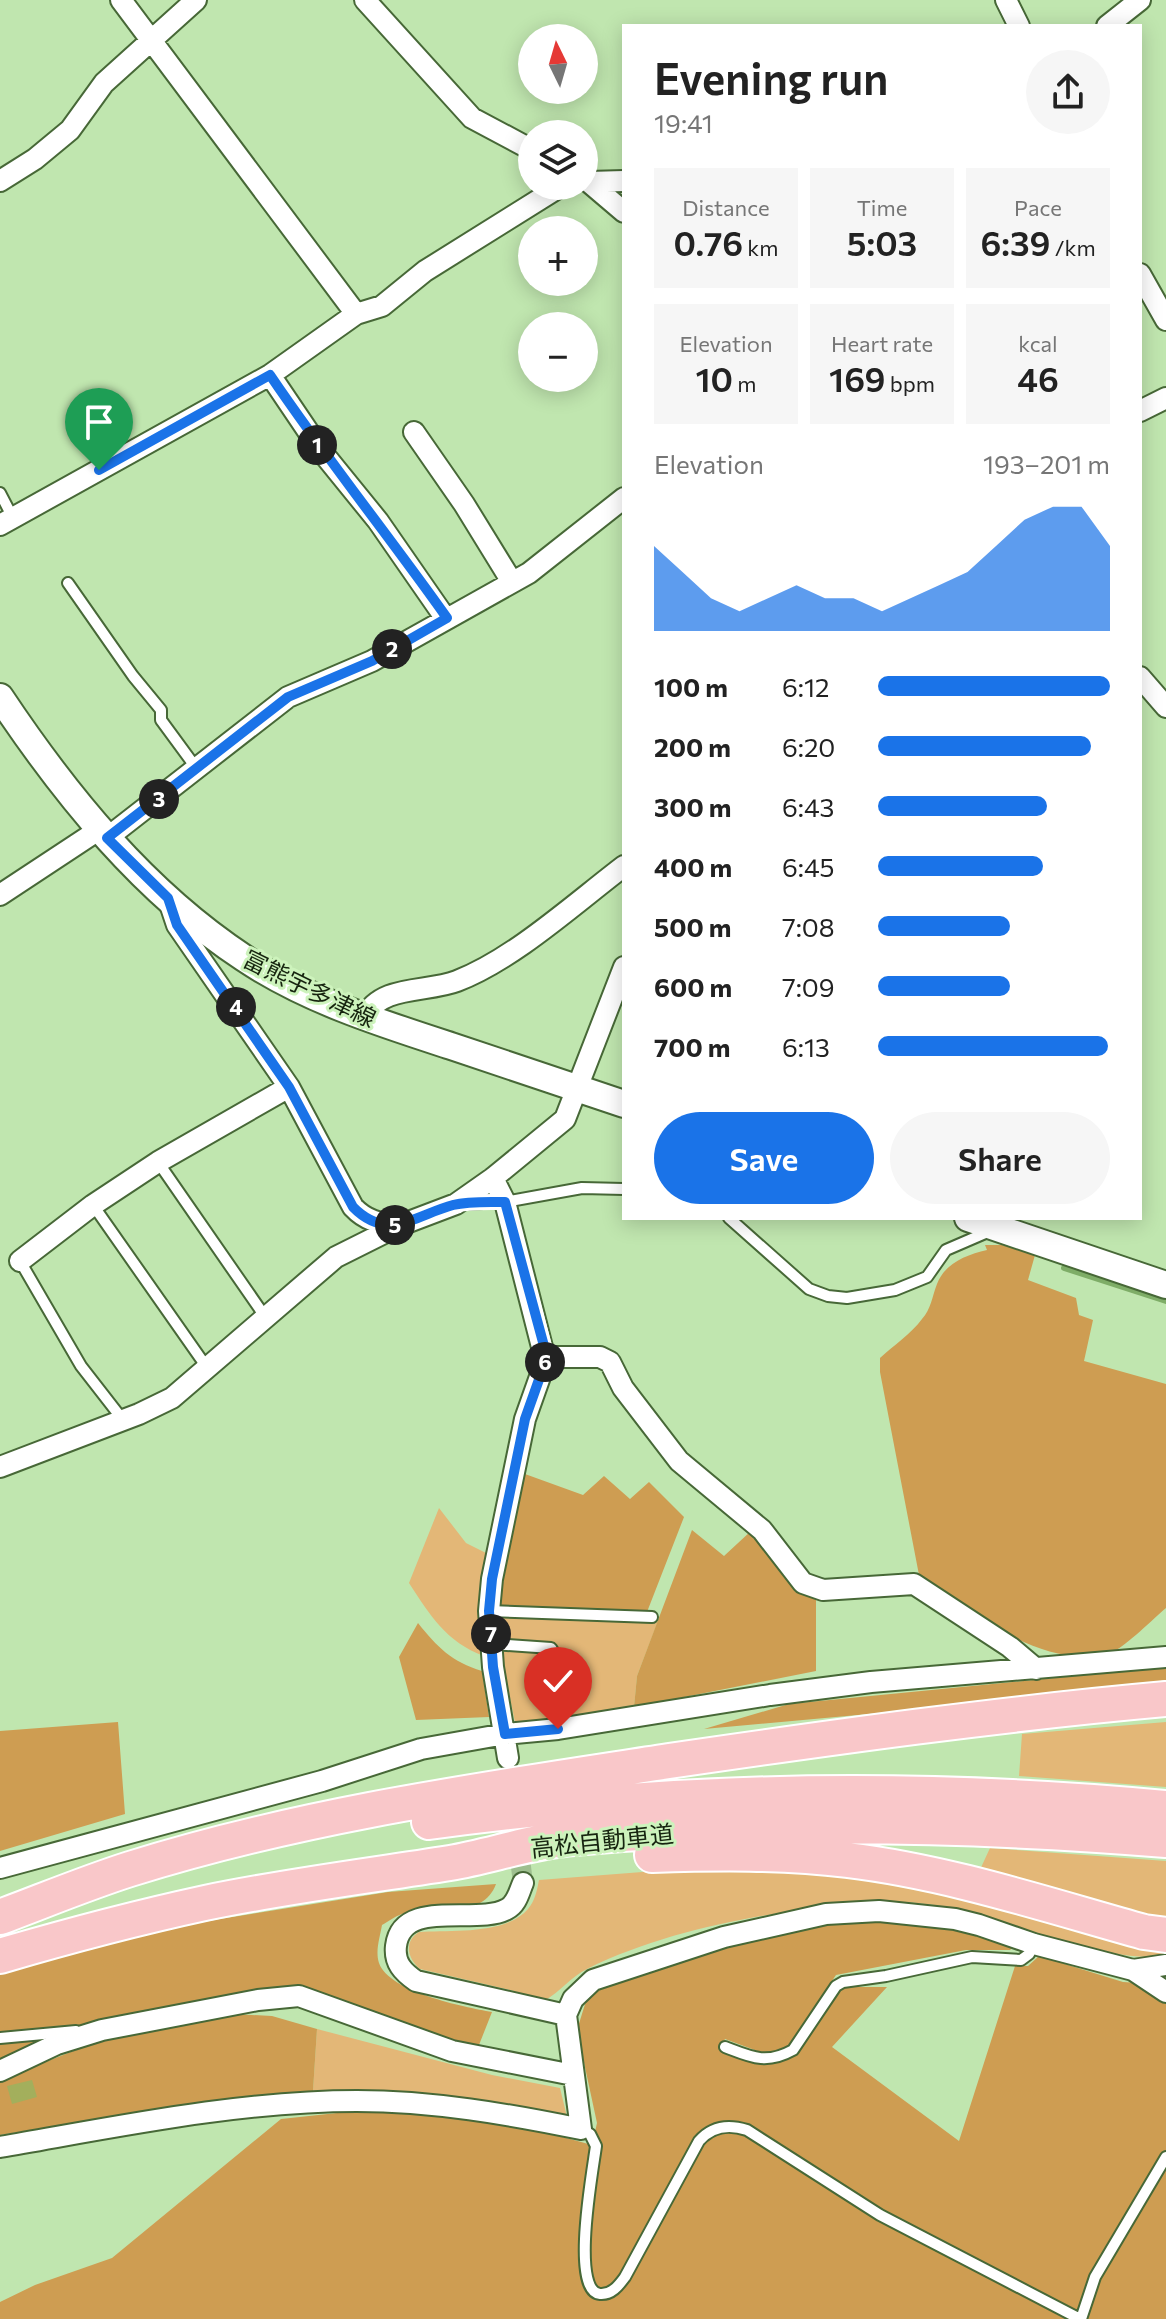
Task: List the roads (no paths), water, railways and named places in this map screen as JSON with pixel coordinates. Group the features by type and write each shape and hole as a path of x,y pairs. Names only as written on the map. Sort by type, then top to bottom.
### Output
{"highway":[{"path":"0,1917 130,1869 268,1832 384,1807 760,1748 1025,1712 1166,1699"},
{"name":"高松自動車道","path":"0,1917 253,1852 366,1830 481,1815 704,1795 813,1792 987,1797 1166,1808"},
{"name":"高松自動車道","path":"0,1956 81,1932 206,1902 453,1862 570,1838 738,1827 829,1825 1001,1829 1166,1840"},
{"path":"453,1862 718,1853 782,1854 849,1860 949,1879 1144,1932 1166,1935"}],"main road":[{"name":"富熊宇多津線","path":"0,697 51,769 104,834 168,898 245,959 364,1018 622,1103"},
{"path":"974,1220 1166,1285"}],"street":[{"path":"121,0 356,314"},
{"path":"0,181 35,159 70,130 104,83 196,0"},
{"path":"365,0 472,118 518,143"},
{"path":"1006,0 1018,24"},
{"path":"1110,24 1140,0"},
{"path":"598,180 622,181"},
{"path":"598,190 622,210"},
{"path":"7,521 270,375 356,314 382,306 425,271 540,200"},
{"path":"1142,278 1166,320"},
{"path":"270,375 322,452 378,521 446,619"},
{"path":"1142,410 1166,398"},
{"path":"414,432 464,504 512,582"},
{"path":"0,895 104,834 197,769 288,697 372,661 512,582 542,564 622,500"},
{"path":"1142,679 1166,707"},
{"path":"364,1018 370,1006 386,996 436,988 481,969 511,951 622,868"},
{"path":"168,898 177,925 289,1087 353,1207 363,1217 398,1226"},
{"path":"2,1461 123,1420 172,1398 336,1257 398,1226 456,1204 493,1178 565,1119 622,972"},
{"path":"20,1261 93,1205 158,1162 289,1087"},
{"path":"493,1178 505,1202 547,1357 525,1419 492,1579 489,1611 508,1758"},
{"path":"547,1357 600,1357 610,1362 623,1388 679,1461 762,1530 803,1583 823,1590 914,1584 1010,1647 1036,1669"},
{"path":"0,1868 322,1781 421,1749 505,1734 558,1729 871,1682 1166,1657"},
{"path":"523,1883 516,1901 508,1909 496,1913 419,1918 406,1925 398,1935 395,1950 397,1964 416,1981 566,2015"},
{"path":"0,2147 173,2117 357,2101 462,2109 581,2129 566,2015 582,1988 593,1980 697,1944 826,1914 879,1911 955,1919 1133,1970 1166,1992"},
{"path":"1133,1970 1166,1965"},
{"path":"0,2071 57,2044 102,2030 258,2000 299,1996 452,2051 573,2075"}],"lane":[{"path":"0,493 7,521"},
{"path":"68,583 133,676 161,710 161,720 197,769"},
{"path":"158,1162 266,1318"},
{"path":"456,1204 505,1202 582,1188 622,1189"},
{"path":"93,1205 208,1369"},
{"path":"731,1220 809,1289 828,1296 847,1298 895,1290 927,1277 946,1250 998,1228"},
{"path":"20,1261 81,1366 123,1420"},
{"path":"489,1611 652,1617"},
{"path":"492,1644 551,1648 556,1656"},
{"path":"725,2047 758,2059 782,2056 793,2050 836,1986 843,1982 972,1957 1021,1960 1029,1954 1034,1944"},
{"path":"0,2038 102,2030"},
{"path":"581,2129 590,2134 596,2146 583,2259 586,2282 592,2291 600,2294 618,2287 634,2265 706,2133 736,2127 747,2130 880,2215 1075,2318 1095,2277 1166,2157"}],"waterway":[{"path":"1064,1268 1166,1301"}],"tunnel":[{"path":"513,1802 523,1883"}]}
